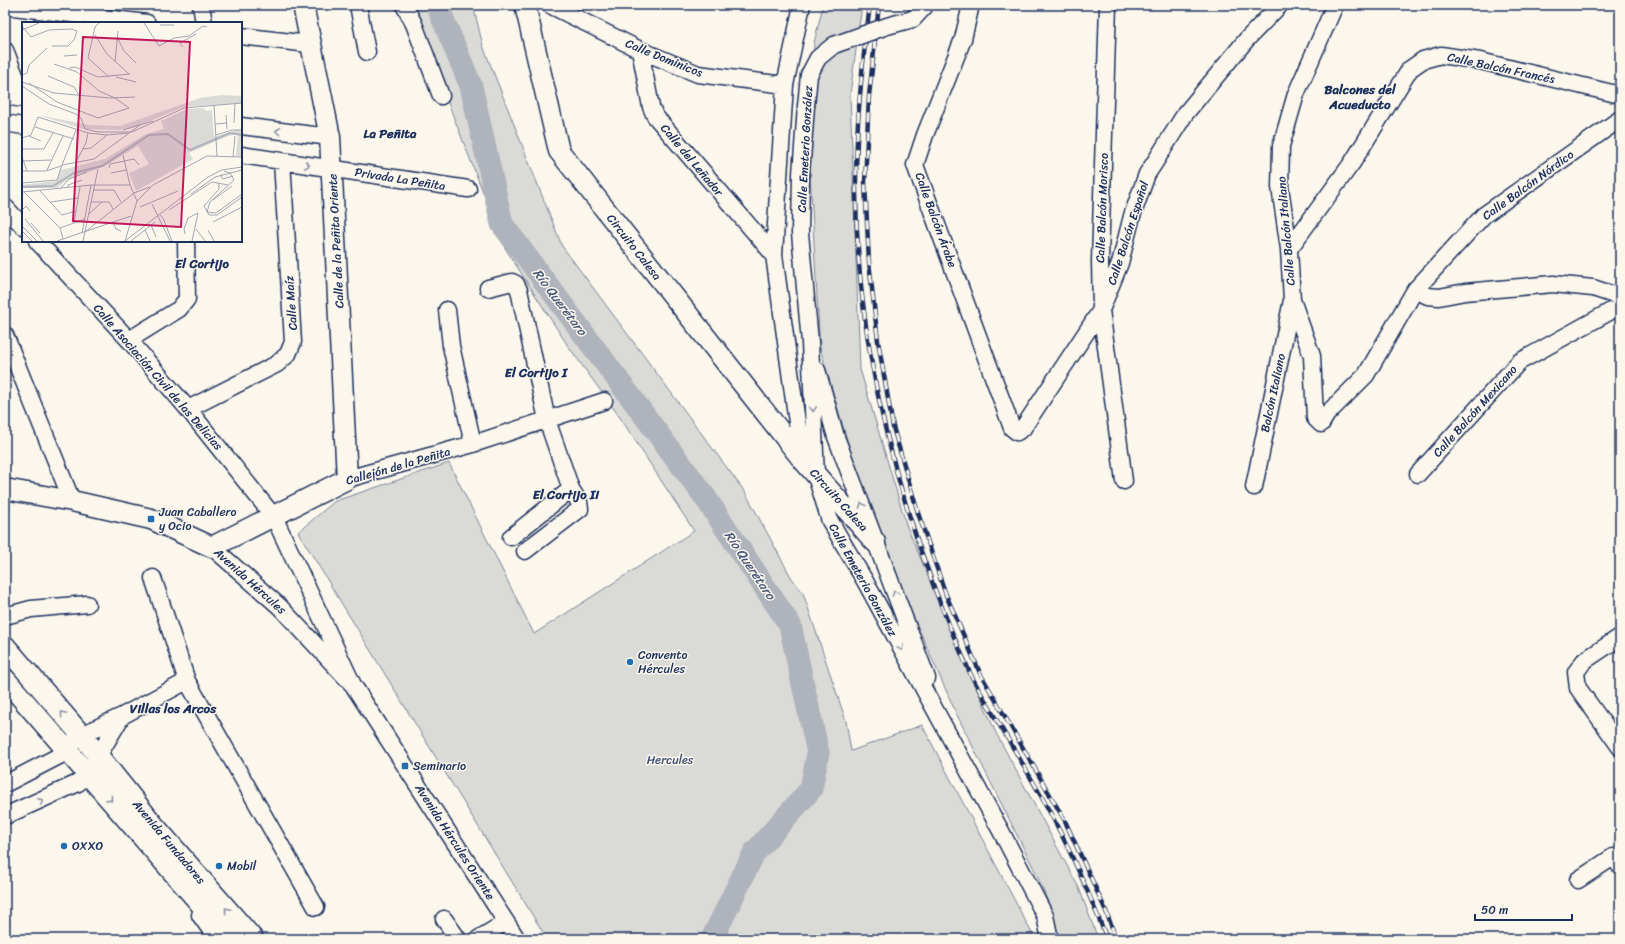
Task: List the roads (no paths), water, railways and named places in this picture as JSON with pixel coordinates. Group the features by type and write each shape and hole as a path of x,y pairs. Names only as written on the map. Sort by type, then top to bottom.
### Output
{"main road":[{"name":"Calle de la Peñita Oriente","path":"303,5 330,137 333,168 347,479"},
{"name":"Circuito Calesa","path":"525,5 559,150 802,459 875,542"},
{"name":"Callejón de la Peñita","path":"212,547 347,479"},
{"name":"Avenida Hércules","path":"5,489 72,501 151,519 212,547"},
{"name":"Avenida Fundadores","path":"5,646 89,745 152,823 252,939"},
{"path":"8,683 28,673"},
{"name":"Avenida Fundadores","path":"8,683 88,773 231,939"}],"street":[{"path":"201,5 204,22"},
{"path":"358,5 367,52"},
{"path":"404,5 414,24 441,96"},
{"name":"Calle Dominicos","path":"550,5 640,50 698,74 785,85"},
{"name":"Circuito Calesa","path":"802,5 785,85 774,255 802,459"},
{"name":"Calle Emeterio González","path":"926,5 913,19 887,26 834,45 818,58 809,75 801,174 800,233 810,342 816,476 830,521 948,735 1045,916 1050,939"},
{"name":"Calle Balcón Árabe","path":"971,5 963,39 925,135 916,165 1012,428 1017,432"},
{"name":"Calle Balcón Morisco","path":"1108,5 1100,261 1101,310 1124,481"},
{"name":"Calle Balcón Español","path":"1017,432 1023,428 1101,310 1120,263 1132,216 1147,174 1185,114 1247,39 1280,5"},
{"name":"Calle Balcón Italiano","path":"1292,300 1288,249 1280,187 1281,146 1296,94 1335,5"},
{"path":"5,6 89,10 142,22"},
{"path":"242,36 310,44"},
{"path":"5,50 22,94"},
{"name":"Calle del Leñador","path":"640,50 651,107 655,116 774,255"},
{"name":"Calle Balcón Francés","path":"1288,249 1352,163 1410,69 1423,60 1441,55 1480,61 1620,95"},
{"path":"5,96 22,97"},
{"name":"Calle Balcón Nórdico","path":"1292,300 1312,356 1315,418 1321,424 1326,414 1366,375 1415,290 1484,215 1620,119"},
{"path":"5,123 22,126"},
{"path":"242,126 330,137"},
{"name":"Privada La Peñita","path":"242,155 468,189"},
{"name":"Calle Maíz","path":"188,409 277,364 288,354 293,342 282,161"},
{"path":"5,207 22,225"},
{"name":"Calle Asociación Civil de las Delicias","path":"38,242 129,340 188,409 274,517 353,685"},
{"path":"129,340 179,309 187,299 183,245"},
{"path":"488,288 512,282 516,284 547,420 571,489 580,502 580,509 525,550"},
{"path":"1415,290 1428,296 1439,297 1464,292 1553,284 1593,288 1620,297"},
{"name":"Balcón Italiano","path":"1254,487 1292,300"},
{"name":"Calle Balcón Mexicano","path":"1418,474 1519,362 1620,306"},
{"path":"447,310 451,346 473,444"},
{"path":"5,335 8,352 72,501"},
{"name":"Calle Emeterio González","path":"810,342 836,438 948,735"},
{"name":"Callejón de la Peñita","path":"347,479 473,444 604,401"},
{"path":"511,537 571,489"},
{"name":"Avenida Hércules","path":"212,547 279,606 353,685 366,705"},
{"path":"864,581 877,583 887,572"},
{"path":"153,578 187,681 316,907"},
{"path":"5,616 31,609 87,604"},
{"path":"1620,637 1584,661 1576,672 1578,688 1620,748"},
{"path":"5,784 59,756 65,748 89,745 122,716 187,681"},
{"name":"Avenida Hércules Oriente","path":"366,705 517,939"},
{"path":"5,816 74,786 88,773 89,745 122,716"},
{"path":"140,833 217,939"},
{"path":"1578,880 1613,857 1620,866"},
{"path":"444,919 458,939"},
{"path":"478,939 506,922"}],"waterway":[{"name":"Río Querétaro","path":"437,5 471,86 502,224 705,497 790,625 818,753 811,789 754,853 712,939"},
{"path":"5,662 10,668"}],"railway":[{"path":"870,5 858,116 856,183 858,246 864,309 873,372 887,435 923,558 971,675 1050,812 1090,896 1107,939"},
{"path":"879,5 869,96 865,183 869,262 878,341 893,427 918,513 946,595 980,673 1065,821 1106,911 1116,939"}],"place":[{"name":"Juan Caballero y Ocio","path":"151,519"},
{"name":"Convento Hércules","path":"630,662"},
{"name":"Seminario","path":"405,766"},
{"name":"OXXO","path":"64,846"},
{"name":"Mobil","path":"219,866"}],"district":[{"name":"Balcones del Acueducto","path":"1360,96"},
{"name":"La Peñita","path":"390,133"},
{"name":"El Cortijo","path":"202,263"},
{"name":"El Cortijo I","path":"536,372"},
{"name":"El Cortijo II","path":"566,494"},
{"name":"Villas los Arcos","path":"173,708"}],"park label":[{"name":"Hercules","path":"670,760"}]}
